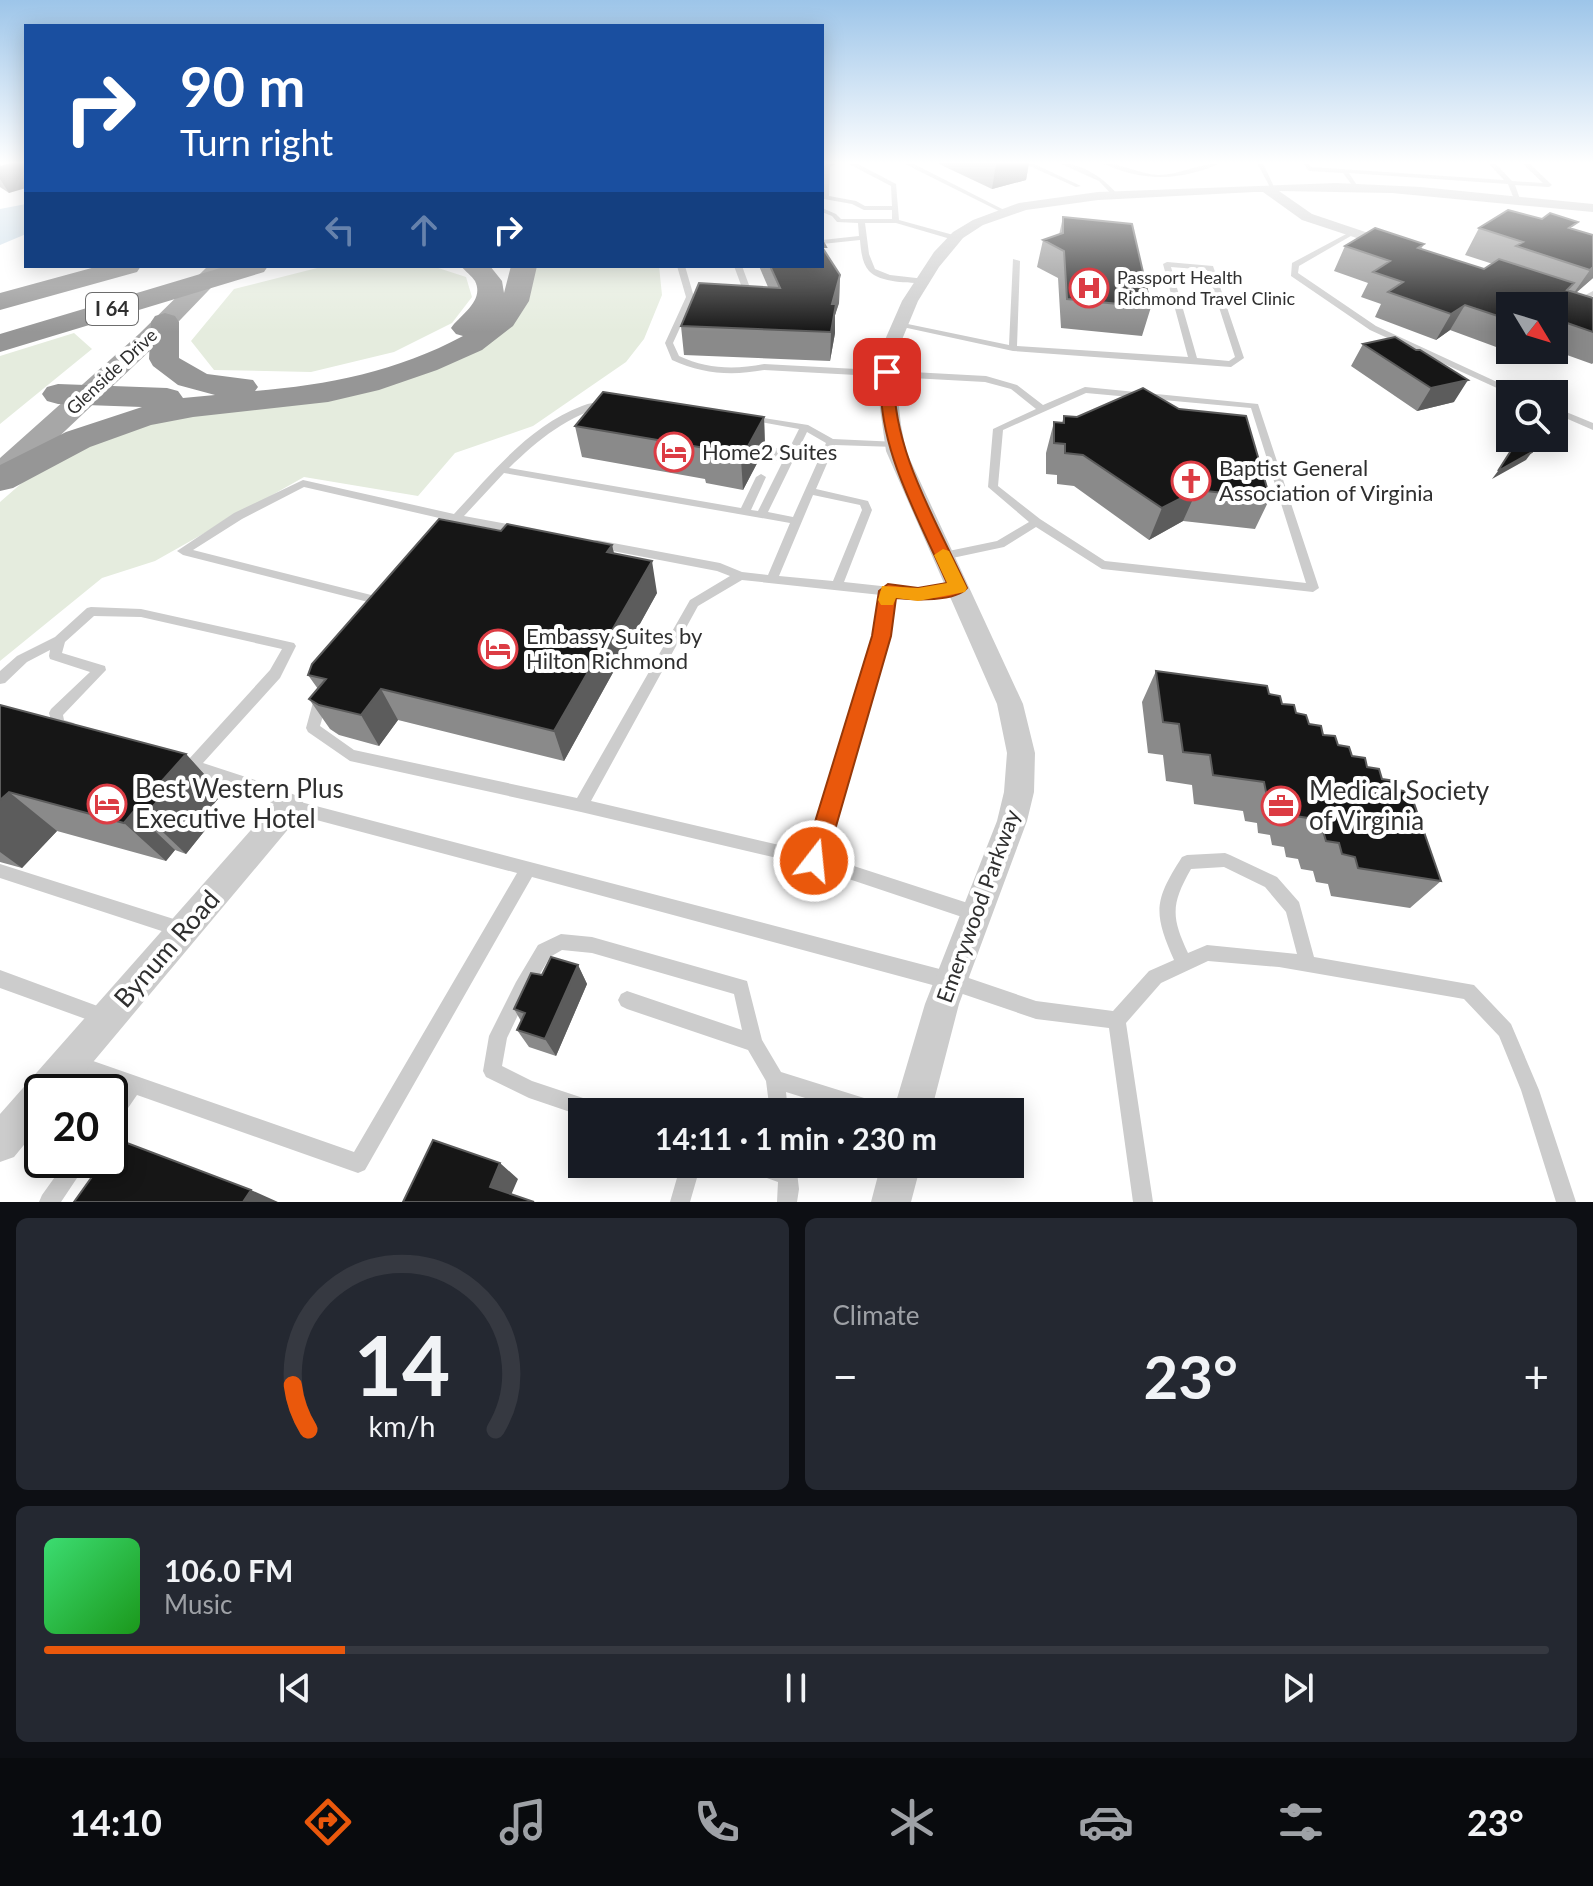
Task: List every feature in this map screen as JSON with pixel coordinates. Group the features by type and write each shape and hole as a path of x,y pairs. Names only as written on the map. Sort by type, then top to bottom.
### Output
{"highway":[{"path":"0,284 42,268"},
{"path":"0,302 121,268"},
{"name":"I 64","path":"0,318 172,268"},
{"path":"223,271 257,268"},
{"path":"165,322 164,359 176,372 204,384 247,387 332,377 406,358 469,326 488,305 491,287 483,272 477,268"},
{"path":"0,478 63,445 115,425 173,410 289,398 355,387 400,374 457,351 486,334 508,315 514,305 523,268"},
{"name":"I 64","path":"0,343 223,271"},
{"path":"72,394 232,402"}],"main road":[{"name":"Glenside Drive","path":"0,478 113,342 192,268"},
{"name":"Glenside Drive","path":"0,442 72,394 165,322 223,271"}],"street":[{"name":"Emerywood Parkway","path":"916,1098 951,981 1012,821 1019,792 1021,753 1010,704 895,444 886,394 888,354 898,324 922,281 954,238 989,219"},
{"path":"1313,219 1411,252"},
{"path":"1568,304 1593,312"},
{"name":"Bynum Road","path":"60,1074 290,806"},
{"name":"Bynum Road","path":"0,1143 24,1115"}],"lane":[{"path":"835,219 835,222 896,221 954,238"},
{"path":"861,221 866,265 872,272 922,281"},
{"path":"1352,233 1306,257 1295,265 1294,274 1373,328 1496,384"},
{"path":"824,242 863,238"},
{"path":"1013,348 1016,261"},
{"path":"898,324 1013,348 1231,364 1240,358 1210,268 1167,264 1193,360"},
{"path":"682,268 690,297 669,343 675,358 696,368 713,372 743,372 764,367 986,379 1014,387 1042,409"},
{"path":"729,293 742,292 745,285 739,268"},
{"path":"1568,302 1593,293"},
{"path":"690,297 703,296"},
{"path":"1085,390 1255,406 1313,588 1102,565 1036,522 993,487 998,429 1085,390"},
{"path":"430,546 527,443 584,409 618,402"},
{"path":"735,415 805,427 831,442 895,444"},
{"path":"1568,416 1593,427"},
{"path":"762,514 805,427"},
{"path":"772,579 831,442"},
{"path":"769,462 780,450 794,450"},
{"path":"502,470 797,521"},
{"path":"745,511 761,477"},
{"path":"379,601 183,551 238,516 303,483 456,518 534,532"},
{"path":"810,491 855,499 864,503 867,510 837,586"},
{"path":"943,556 1000,544 1036,522"},
{"path":"580,541 720,567 740,576 918,594 958,588"},
{"path":"581,805 694,603 740,576"},
{"path":"367,620 390,589"},
{"path":"814,861 881,636 888,591"},
{"path":"0,679 22,659 59,640 91,611 141,613 290,646 275,674 191,766"},
{"path":"59,640 55,656 100,670 56,713 58,724 87,733"},
{"path":"323,688 313,728 350,755 581,805 814,861 977,914"},
{"path":"176,761 250,784 290,806 951,981 1036,1010 1117,1020"},
{"path":"1184,963 1165,923 1167,894 1187,862 1225,860 1271,882 1293,908 1308,964"},
{"path":"70,1062 358,1163 528,869"},
{"path":"0,871 184,930"},
{"path":"568,1102 529,1089 492,1071 498,1036 522,988 544,951 561,942 592,945 741,987 754,1043 775,1079 777,1098"},
{"path":"1143,1202 1117,1020 1155,977 1207,953 1308,964 1468,991 1505,1030 1530,1090 1566,1202"},
{"path":"0,979 108,1018"},
{"path":"627,1000 754,1043"},
{"path":"775,1079 835,1098"},
{"path":"128,1091 133,1084"},
{"path":"49,1202 66,1178"},
{"path":"680,1202 687,1178"},
{"path":"787,1178 787,1202"}],"shaded area":[{"path":"317,268 438,268 466,277 472,297 452,323 394,352 311,372 214,370 191,341 234,289"},
{"path":"534,268 659,268 662,295 644,339 626,362 533,426 455,453 418,496 304,477 155,561 102,578 0,661 0,502 39,468 131,427 443,362"},
{"path":"74,333 92,349 0,424 0,356"}],"water":[{"path":"0,219 24,219 24,235 0,245"}],"building":[{"path":"1063,219 1132,224 1151,307 1067,299 1064,251 1043,240 1063,233"},
{"path":"1493,219 1569,219 1578,222 1569,228 1593,235 1593,267 1590,270 1516,246 1523,242 1479,228"},
{"path":"1375,228 1424,244 1418,248 1484,269 1499,259 1574,283 1567,290 1593,298 1593,332 1568,323 1568,292 1496,292 1496,315 1465,305 1451,314 1388,292 1403,282 1373,272 1390,261 1345,246"},
{"path":"824,250 840,275 832,304 836,304 831,332 681,326 699,283 780,288 771,268 824,268"},
{"path":"1395,337 1468,380 1431,388 1363,344"},
{"path":"1143,388 1179,409 1246,416 1270,498 1197,490 1162,508 1083,455 1065,453 1065,444 1054,443 1054,422 1064,423 1064,416 1077,417"},
{"path":"603,392 764,417 741,459 703,452 705,448 575,426"},
{"path":"1510,452 1532,452 1498,471"},
{"name":"Embassy Suites by Hilton Richmond","path":"439,519 501,531 507,524 612,545 607,552 652,561 554,731 381,689 361,715 319,705 309,699 326,679 308,675 312,664"},
{"path":"1156,671 1267,686 1269,694 1280,696 1282,704 1294,705 1296,713 1306,715 1309,724 1321,726 1323,735 1335,736 1338,745 1349,747 1352,756 1365,758 1367,767 1379,769 1382,779 1395,781 1398,790 1410,792 1441,881 1358,868 1355,857 1342,854 1339,843 1326,841 1323,831 1310,829 1308,818 1295,816 1293,806 1280,804 1278,794 1266,792 1264,782 1213,775 1210,755 1183,752 1179,724 1163,722"},
{"path":"0,705 186,754 161,782 172,785 145,815 134,811 124,823 9,792 0,800"},
{"path":"551,957 578,965 545,1039 517,1030 525,1013 514,1009 531,973 542,975"},
{"path":"433,1140 500,1163 490,1187 534,1202 403,1202"},
{"path":"128,1143 251,1190 243,1202 74,1202 91,1178 128,1178"}],"slow traffic":[{"path":"887,600 888,591 918,594 958,588 943,555"}],"place":[{"name":"Passport Health Richmond Travel Clinic","path":"1089,288"},
{"name":"Home2 Suites","path":"674,452"},
{"name":"Baptist General Association of Virginia","path":"1191,481"},
{"name":"Embassy Suites by Hilton Richmond","path":"498,649"},
{"name":"Best Western Plus Executive Hotel","path":"107,804"},
{"name":"Medical Society of Virginia","path":"1281,806"}],"route":[{"path":"814,861 881,636 888,591 918,594 958,588 896,451 886,394 887,372"}]}
